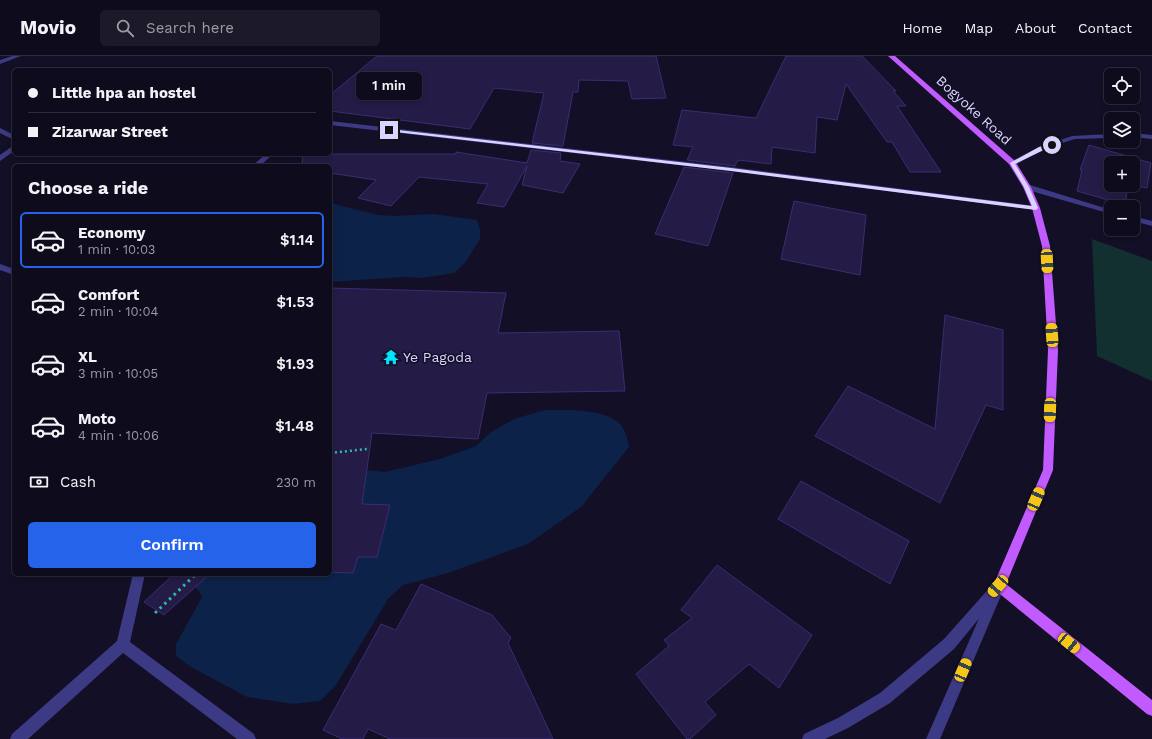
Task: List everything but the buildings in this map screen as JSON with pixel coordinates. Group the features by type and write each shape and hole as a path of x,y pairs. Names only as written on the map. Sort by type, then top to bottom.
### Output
{"main road":[{"name":"Bogyoke Road","path":"891,56 1012,163 1027,187 1036,208 1046,246 1053,350 1048,470 998,586"},
{"path":"998,586 1152,709"}],"street":[{"path":"0,62 18,56"},
{"path":"332,123 731,169 1036,208"},
{"path":"0,130 12,137"},
{"path":"1012,163 1040,148 1074,137 1104,136"},
{"path":"1140,136 1152,137"},
{"path":"0,159 12,150"},
{"path":"258,164 268,156"},
{"path":"1027,187 1104,210"},
{"path":"1140,220 1152,224"},
{"path":"0,267 12,271"},
{"path":"17,739 123,644 139,576"},
{"path":"809,739 843,723 885,698 949,644 998,586"},
{"path":"933,739 998,586"},
{"path":"123,644 249,739"}],"path":[{"path":"332,453 367,450"},
{"path":"167,600 194,576"}],"green space":[{"path":"1092,239 1152,261 1152,381 1097,356"}],"water":[{"path":"332,204 378,215 395,216 433,214 477,220 480,230 480,239 465,263 454,273 422,278 404,277 332,282"},
{"path":"545,410 577,410 601,414 612,418 620,424 627,437 629,447 581,507 528,544 448,573 403,585 388,599 336,685 320,701 293,704 247,697 191,667 176,656 176,644 202,597 199,591 184,576 332,576 332,466 385,472 440,459 476,446 491,432 514,419"}],"place":[{"name":"Ye Pagoda","path":"391,357"}],"route":[{"path":"389,130 731,169 1036,208 1027,187 1012,163 1040,148 1052,145"}]}
